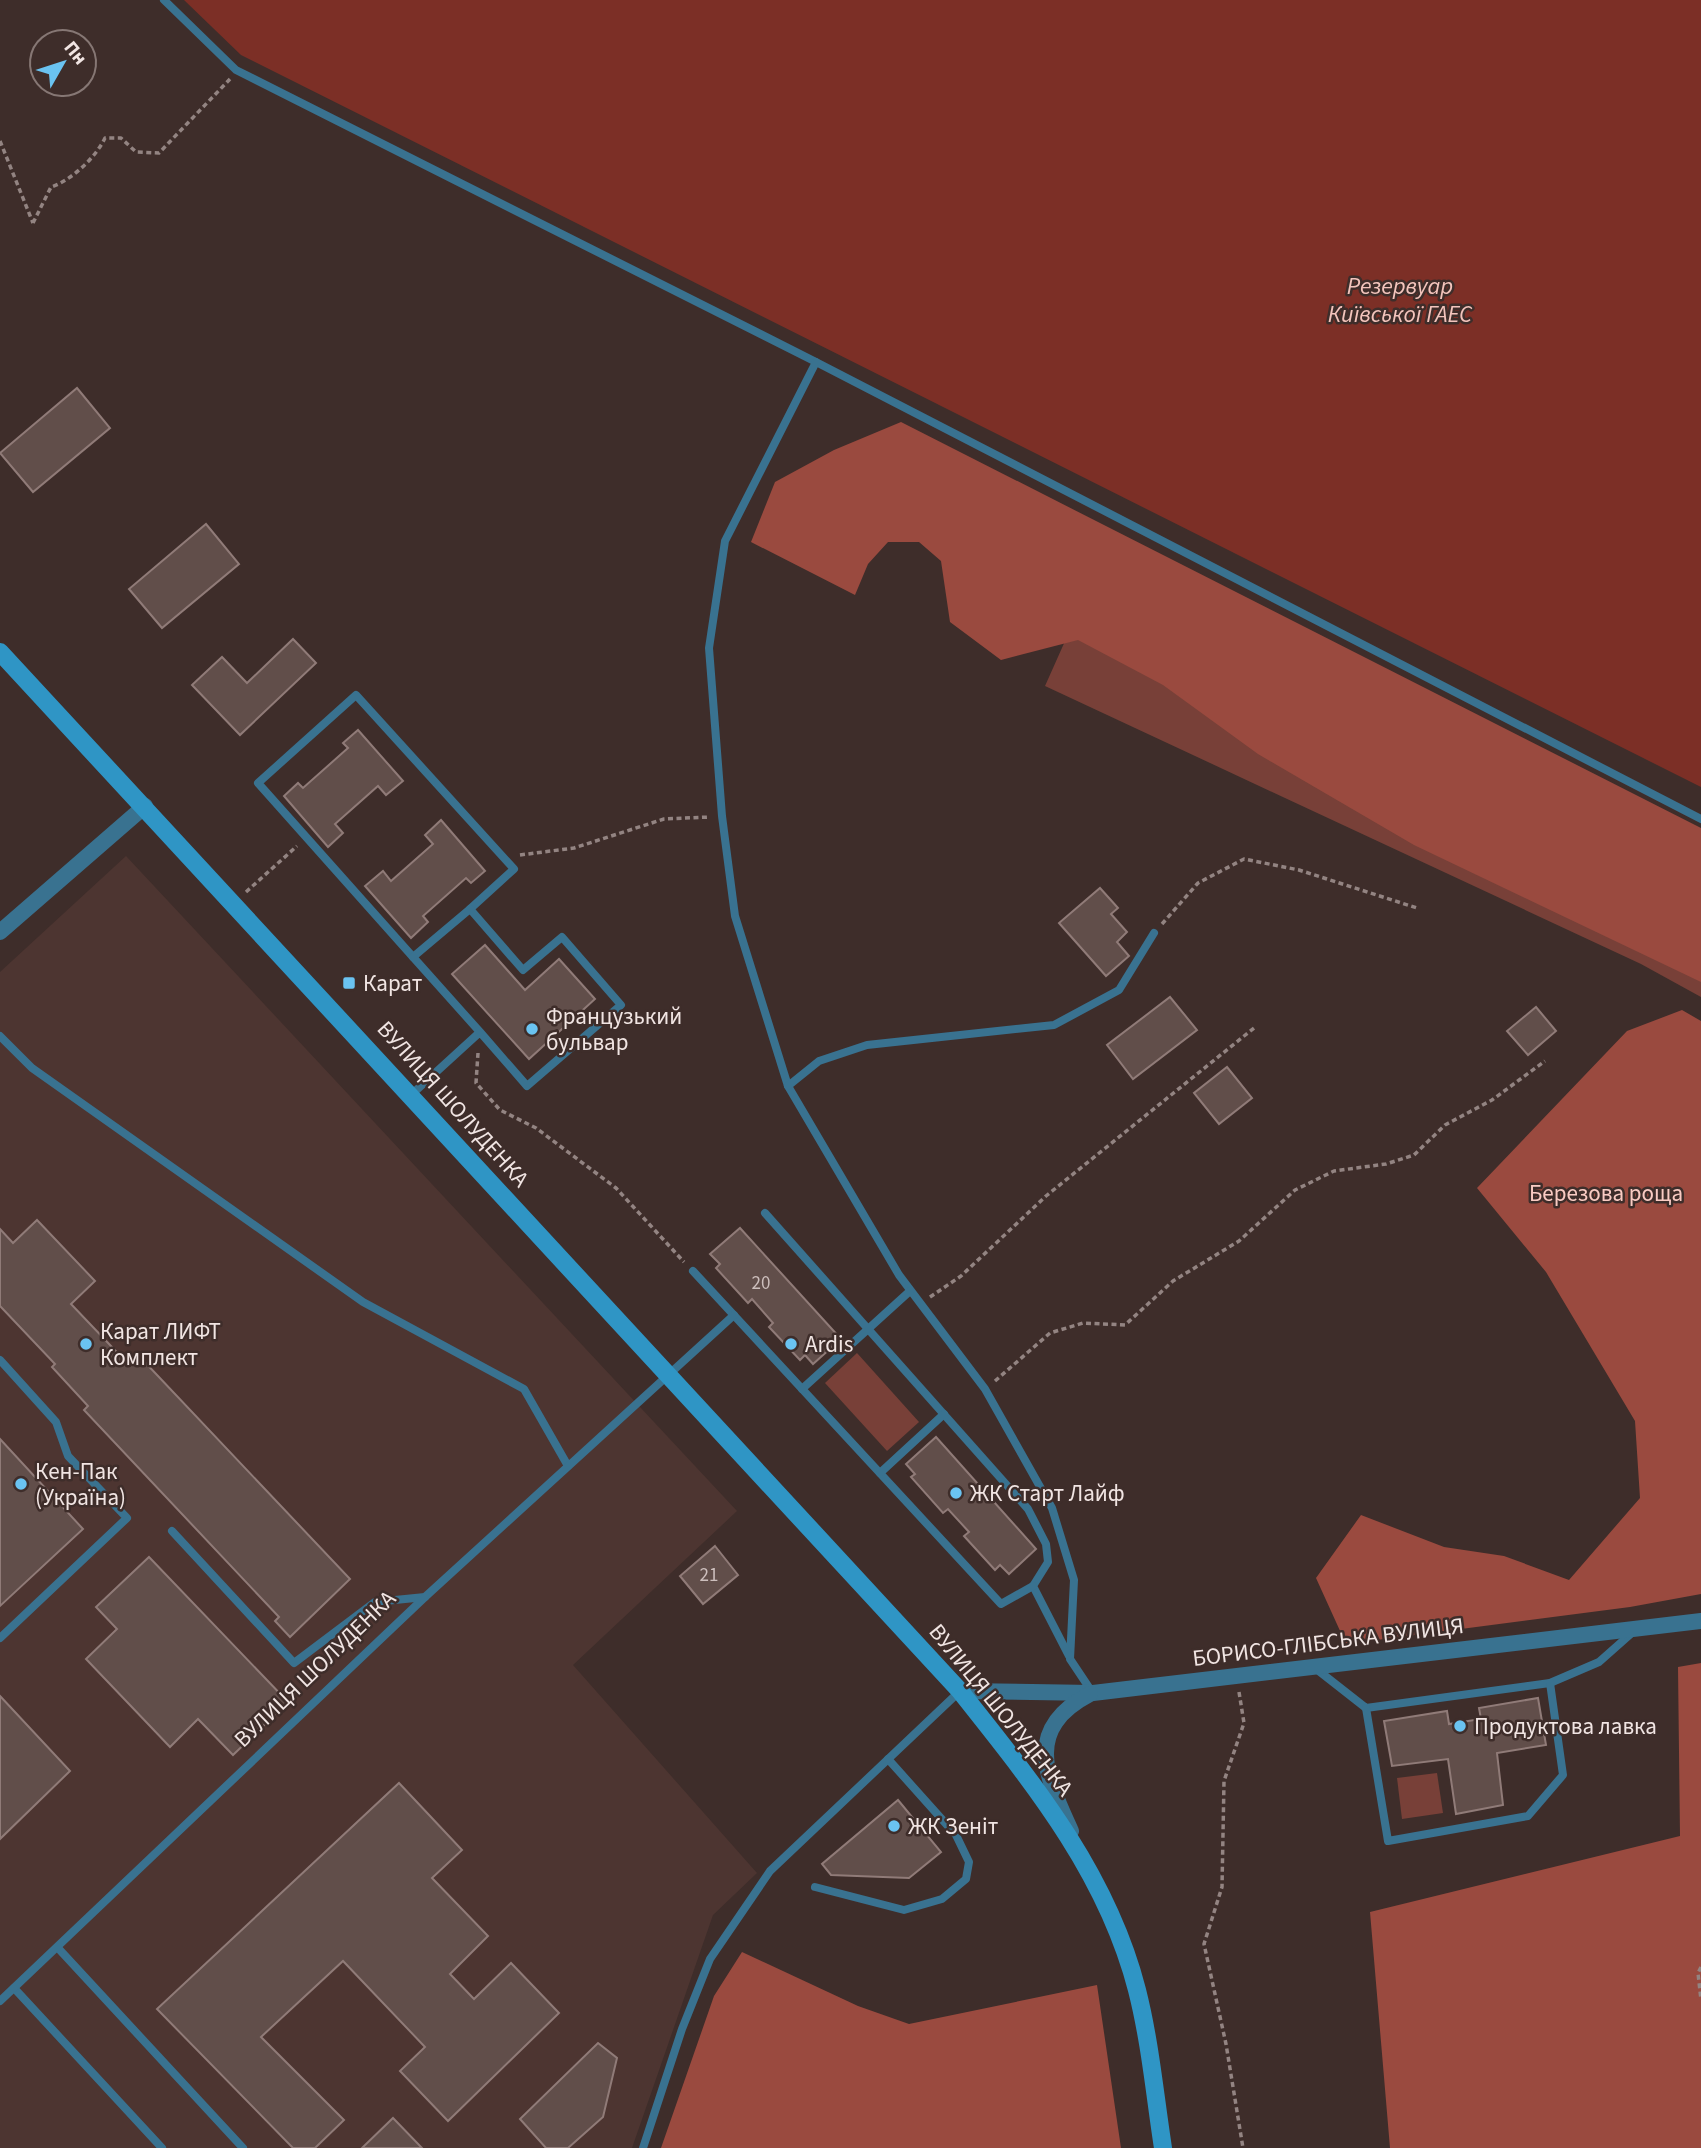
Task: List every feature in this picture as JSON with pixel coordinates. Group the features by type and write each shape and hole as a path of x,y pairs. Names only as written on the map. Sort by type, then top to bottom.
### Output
{"main road":[{"name":"ВУЛИЦЯ ШОЛУДЕНКА","path":"0,652 960,1690 1045,1799 1083,1857 1113,1920 1137,1990 1163,2148"}],"street":[{"path":"0,932 145,806"},
{"name":"БОРИСО-ГЛІБСЬКА ВУЛИЦЯ","path":"960,1690 1093,1693 1701,1621"},
{"path":"1083,1857 1047,1779 1044,1749 1051,1728 1069,1705 1093,1693"}],"lane":[{"path":"164,0 236,70 816,362 1701,819"},
{"path":"816,362 724,541 709,648 722,816 735,916 788,1086 910,1291 985,1389 1052,1508 1074,1580 1070,1659"},
{"path":"413,957 514,869 356,695 258,783 527,1086 621,1005 562,937 523,970 470,909"},
{"path":"788,1086 819,1061 867,1045 1054,1025 1119,990 1154,933"},
{"path":"411,1095 480,1032"},
{"path":"0,1036 32,1069 363,1302 524,1389 568,1466"},
{"path":"693,1271 1001,1604 1033,1586 1048,1562 1046,1544 1028,1509 765,1213"},
{"path":"802,1389 910,1291"},
{"path":"667,1376 734,1315"},
{"path":"0,1360 56,1422 68,1456 127,1518 0,1638"},
{"name":"ВУЛИЦЯ ШОЛУДЕНКА","path":"0,2001 425,1597 667,1376"},
{"path":"880,1473 944,1414"},
{"path":"172,1531 294,1663 375,1602 425,1597"},
{"path":"1033,1586 1070,1659 1093,1693"},
{"path":"1366,1708 1550,1683 1599,1662 1634,1631"},
{"path":"1311,1666 1366,1708 1388,1841 1528,1816 1563,1775 1550,1683"},
{"path":"643,2148 682,2029 710,1959 770,1871 960,1690"},
{"path":"815,1887 904,1910 942,1899 966,1879 970,1862 956,1835 888,1759"},
{"path":"58,1948 243,2148"},
{"path":"14,1988 162,2148"}],"path":[{"path":"0,141 33,223 51,187 61,184 78,169 100,149 105,138 121,138 136,152 159,153 214,98 236,70"},
{"path":"503,857 574,848 664,819 722,816"},
{"path":"234,903 306,837"},
{"path":"1154,933 1198,883 1244,859 1299,870 1417,908"},
{"path":"920,1304 961,1276 1046,1196 1254,1028"},
{"path":"480,1032 476,1083 500,1110 536,1128 616,1188 693,1271"},
{"path":"985,1389 1050,1333 1083,1323 1125,1325 1173,1281 1239,1241 1296,1190 1334,1171 1387,1164 1414,1154 1445,1125 1492,1100 1545,1061"},
{"path":"1236,1676 1244,1723 1224,1781 1222,1887 1204,1944 1226,2045 1243,2148"},
{"path":"1701,1967 1698,1973 1701,2000"}],"shaded area":[{"path":"1074,621 1701,936 1701,997 1641,964 1045,686"},
{"path":"126,856 737,1511 573,1665 757,1873 713,1915 632,2148 0,2148 0,972"},
{"path":"857,1353 919,1422 887,1451 825,1383"},
{"path":"1437,1773 1443,1813 1402,1819 1397,1778"}],"green space":[{"path":"901,422 1701,828 1701,982 1414,845 1258,754 1163,685 1078,640 1001,660 950,622 941,561 919,542 888,542 868,564 855,595 751,542 775,482 834,450"},
{"name":"Березова роща","path":"1682,1010 1701,1021 1701,1594 1630,1607 1346,1644 1316,1578 1361,1515 1444,1547 1504,1556 1569,1580 1640,1498 1635,1421 1546,1272 1477,1188 1627,1031"},
{"path":"1701,1663 1701,2148 1390,2148 1370,1912 1680,1836 1678,1667"},
{"path":"742,1952 858,2006 909,2024 1097,1985 1121,2148 661,2148 714,1996"}],"water":[{"name":"Резервуар Київської ГАЕС","path":"184,0 1701,0 1701,787 241,55"}],"building":[{"path":"77,388 110,428 33,492 0,453"},
{"path":"206,524 239,564 162,628 129,589"},
{"path":"293,639 316,663 240,735 192,685 222,657 247,683"},
{"path":"358,730 403,781 386,795 378,786 335,824 343,833 328,847 284,796 298,783 303,788 348,748 343,743"},
{"path":"441,820 485,871 471,883 466,878 423,916 428,922 411,938 365,886 383,871 391,881 433,844 425,835"},
{"path":"1100,888 1118,908 1111,914 1127,932 1117,942 1129,956 1106,976 1059,923"},
{"name":"Французький бульвар","path":"485,945 525,990 559,959 595,999 529,1059 452,974"},
{"path":"1170,997 1197,1030 1133,1079 1107,1045"},
{"path":"1536,1007 1556,1031 1528,1055 1507,1031"},
{"path":"1227,1067 1252,1098 1219,1124 1194,1093"},
{"path":"37,1220 95,1281 71,1304 130,1366 140,1357 350,1579 290,1637 275,1621 279,1617 84,1410 88,1406 52,1367 55,1364 0,1306 0,1229 13,1243"},
{"path":"740,1228 841,1339 813,1364 805,1355 800,1360 769,1327 773,1323 752,1299 748,1303 716,1268 720,1264 710,1254"},
{"name":"ЖК Старт Лайф","path":"936,1437 1036,1549 1009,1574 1000,1565 995,1570 964,1536 969,1532 948,1509 943,1513 911,1477 915,1474 906,1464"},
{"name":"Кен-Пак (Україна)","path":"0,1439 83,1529 0,1606"},
{"path":"715,1546 738,1575 703,1604 680,1576"},
{"path":"149,1557 288,1702 233,1755 198,1719 170,1747 86,1659 117,1629 96,1607"},
{"path":"0,1696 70,1771 0,1839"},
{"path":"1538,1698 1546,1745 1497,1753 1503,1805 1456,1814 1448,1759 1392,1766 1384,1721 1447,1711 1449,1724 1481,1719 1479,1708"},
{"path":"399,1783 462,1850 432,1878 488,1936 450,1974 474,1999 511,1963 559,2013 448,2121 400,2071 425,2047 343,1961 261,2037 344,2120 315,2148 293,2148 157,2009"},
{"name":"ЖК Зеніт","path":"898,1800 941,1852 909,1878 831,1875 822,1864"},
{"path":"598,2043 617,2058 603,2117 568,2148 546,2148 520,2119"},
{"path":"393,2118 422,2148 362,2148"}],"place":[{"name":"Карат","path":"349,983"},
{"name":"Французький бульвар","path":"532,1029"},
{"name":"Карат ЛИФТ Комплект","path":"86,1344"},
{"name":"Ardis","path":"791,1344"},
{"name":"Кен-Пак (Україна)","path":"21,1484"},
{"name":"ЖК Старт Лайф","path":"956,1493"},
{"name":"Продуктова лавка","path":"1460,1726"},
{"name":"ЖК Зеніт","path":"894,1826"}]}
